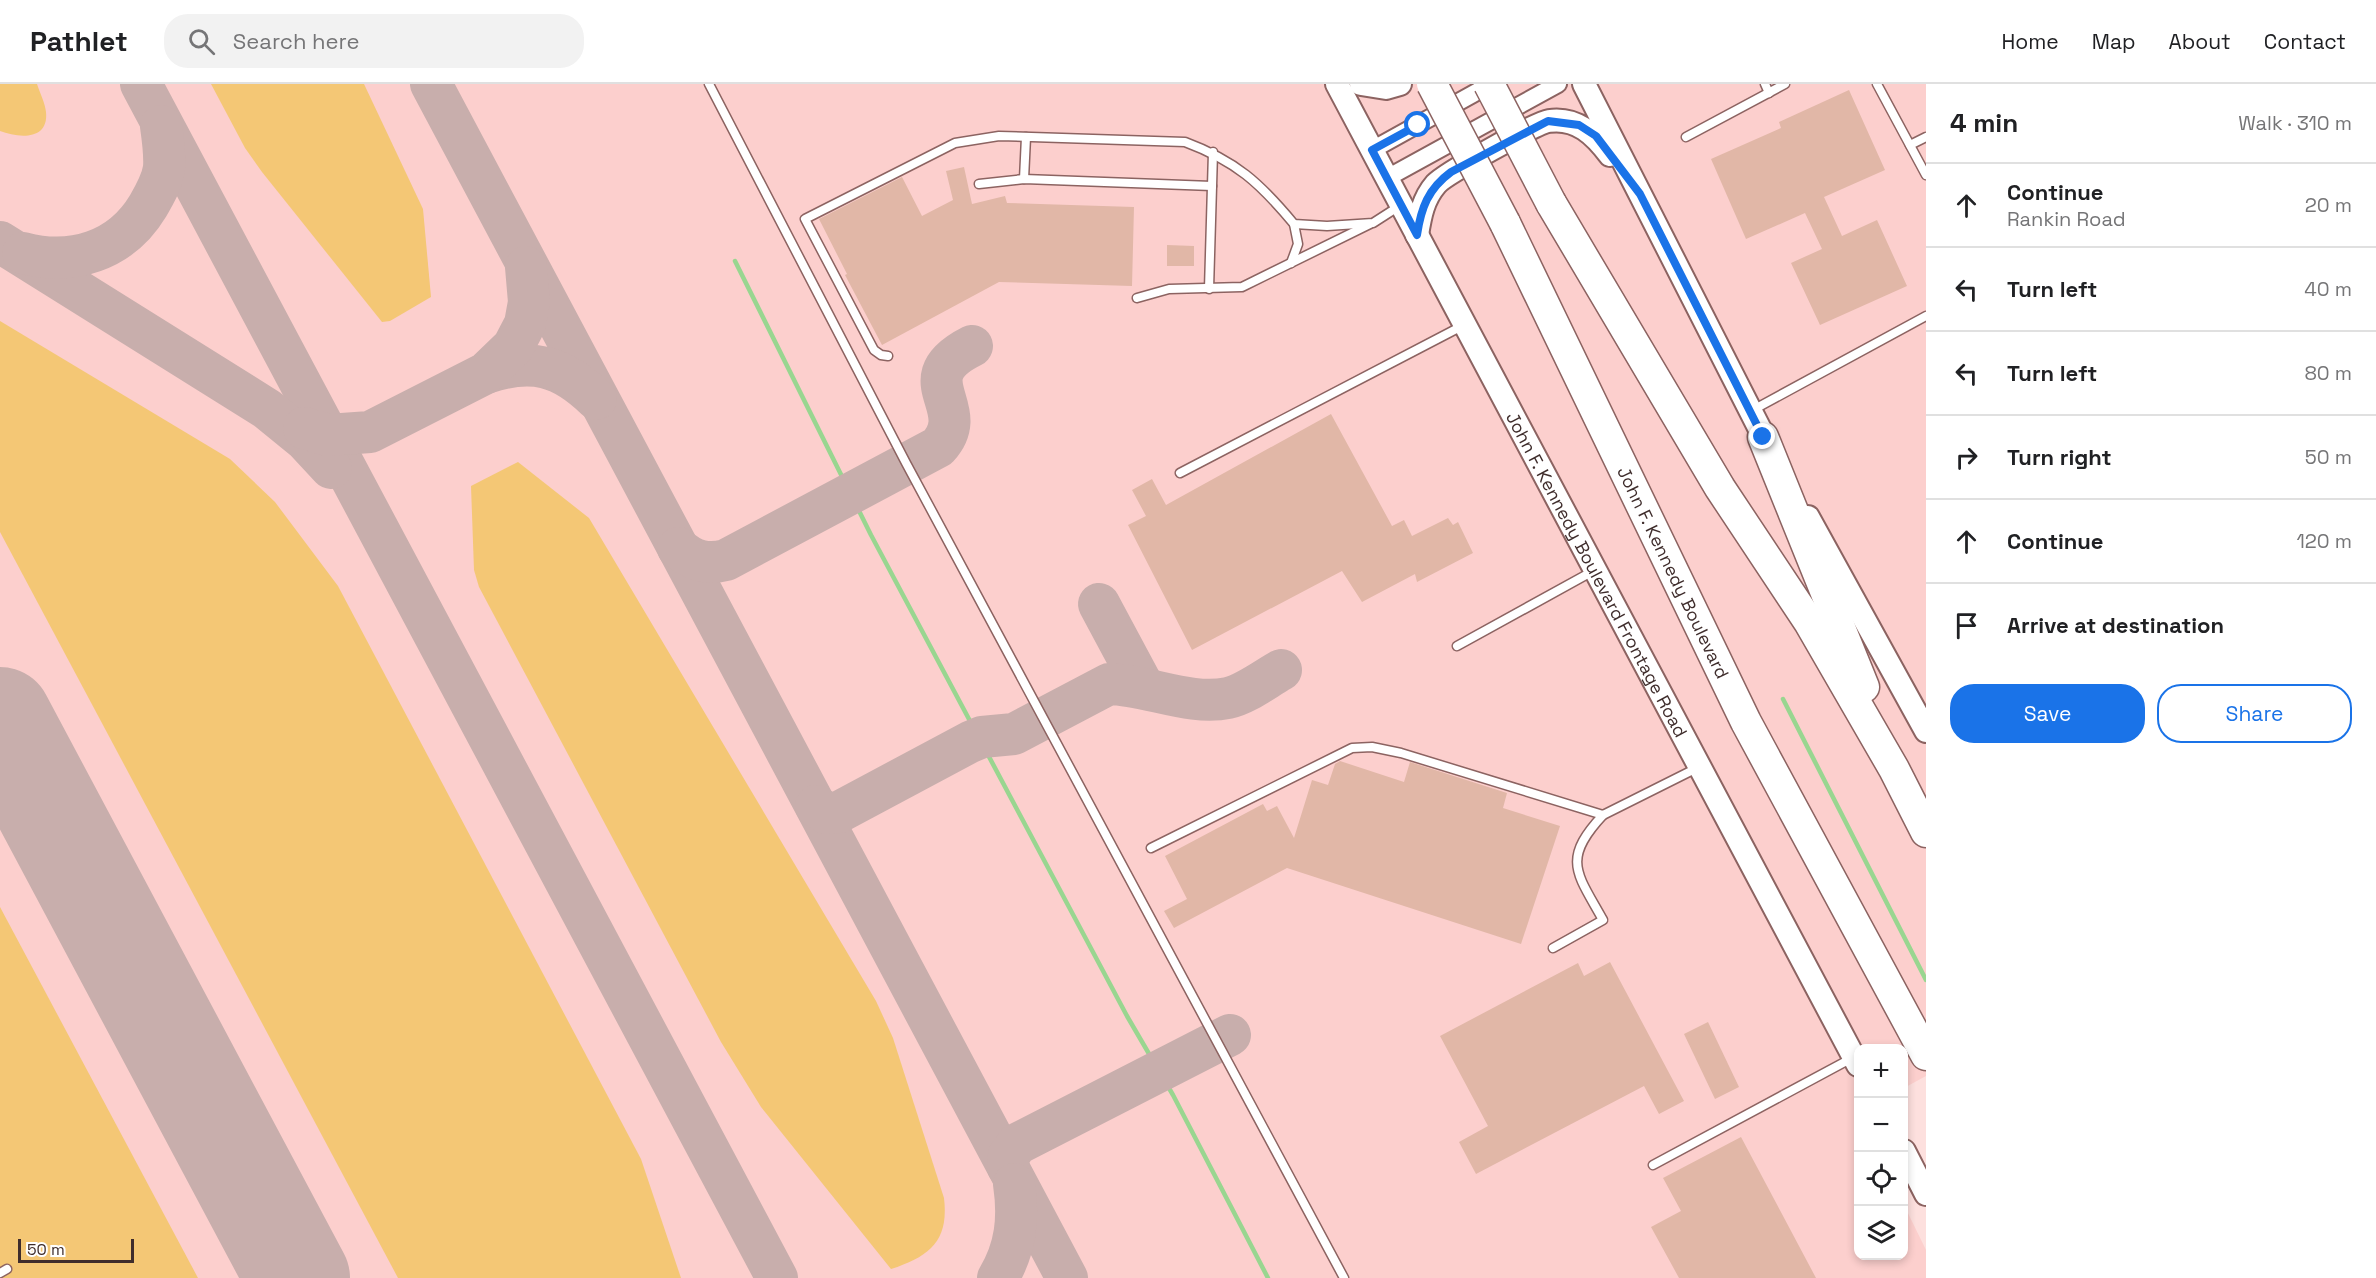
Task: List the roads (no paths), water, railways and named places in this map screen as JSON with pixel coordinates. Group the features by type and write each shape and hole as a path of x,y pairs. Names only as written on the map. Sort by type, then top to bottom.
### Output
{"highway":[{"name":"John F. Kennedy Boulevard","path":"1432,84 1505,223 1746,722 1926,1055"},
{"path":"1490,84 1551,203 1720,488 1809,622 1894,769 1926,832"},
{"path":"1757,424 1853,658 1894,769"}],"street":[{"name":"John F. Kennedy Boulevard Frontage Road","path":"1337,84 1854,1057"},
{"path":"1361,84 1386,88 1400,84"},
{"path":"1372,150 1490,84"},
{"path":"1387,178 1558,84"},
{"path":"1584,84 1757,424 1926,731"},
{"path":"1417,235 1420,212 1437,182 1451,172 1548,121 1579,125 1596,136 1640,194"},
{"path":"1905,1152 1926,1194"}],"lane":[{"path":"709,84 906,464 1344,1278"},
{"path":"1686,137 1767,88 1785,84"},
{"path":"1877,84 1926,175"},
{"path":"888,356 881,355 874,350 805,219 956,143 999,136 1185,142 1213,152 1262,185 1294,224 1298,244 1291,263"},
{"path":"1024,179 1026,137"},
{"path":"1910,145 1926,137"},
{"path":"1209,289 1213,152"},
{"path":"979,184 1024,179 1212,186"},
{"path":"1137,298 1169,289 1242,287 1373,223 1401,205"},
{"path":"1294,224 1327,226 1373,223"},
{"path":"1757,424 1926,316"},
{"path":"1180,473 1465,324"},
{"path":"1457,646 1595,569"},
{"path":"1150,848 1352,748 1372,747 1401,753 1603,815"},
{"path":"1553,948 1603,920 1577,872 1577,854 1586,832 1603,815 1700,767"},
{"path":"1653,1165 1854,1062"}],"waterway":[{"path":"735,261 871,535 1127,1016 1173,1095 1268,1278"},
{"path":"1783,699 1926,980"}]}
